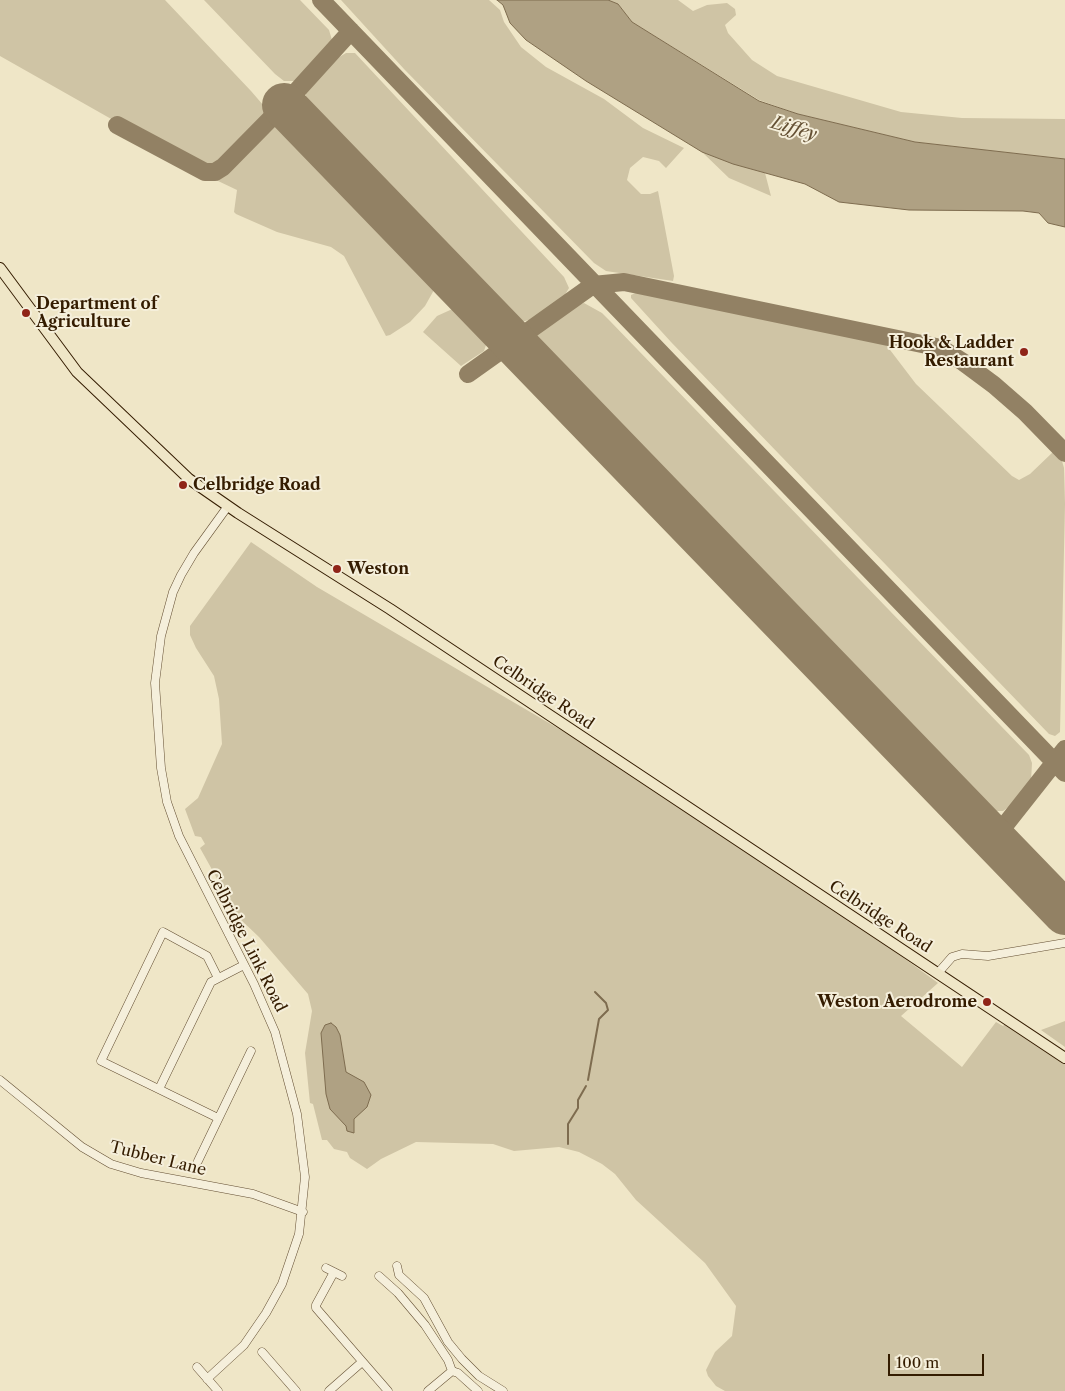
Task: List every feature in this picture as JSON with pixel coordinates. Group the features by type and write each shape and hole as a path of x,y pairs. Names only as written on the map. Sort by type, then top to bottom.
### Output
{"main road":[{"name":"Celbridge Road","path":"0,268 69,363 96,393 184,474 228,506 353,585 1065,1058"}],"street":[{"name":"Celbridge Link Road","path":"207,1379 244,1345 274,1299 295,1250 303,1212 304,1157 292,1090 269,1017 190,861 172,818 161,768 155,683 161,636 173,592 194,553 228,506"},
{"path":"218,978 207,956 163,932 101,1061 218,1118"},
{"path":"938,973 952,957 962,954 988,956 1065,943"},
{"path":"159,1089 210,982 244,965"},
{"path":"198,1161 251,1050"},
{"name":"Tubber Lane","path":"0,1080 82,1147 111,1164 141,1173 253,1194 303,1212"},
{"path":"397,1266 399,1274 424,1298 437,1324 462,1360 479,1376 503,1391"},
{"path":"342,1276 330,1270 316,1305 324,1317 388,1391"},
{"path":"379,1276 398,1293 425,1325 448,1360 452,1371"},
{"path":"262,1352 291,1389"},
{"path":"329,1391 362,1362"},
{"path":"197,1367 218,1391"},
{"path":"428,1391 452,1371"},
{"path":"452,1371 458,1373 478,1391"}],"shaded area":[{"path":"0,0 165,0 251,91 270,115 223,161 213,165 200,161 141,128 136,133 0,56"},
{"path":"204,0 300,0 329,30 332,40 328,48 296,81 284,81"},
{"path":"341,0 489,0 500,10 504,22 521,47 546,67 604,99 643,128 684,148 666,168 659,161 643,157 630,168 627,180 641,194 650,194 658,191 674,276 673,281 606,271 594,263 404,69"},
{"path":"608,0 678,0 693,11 707,5 727,3 735,9 736,15 725,25 728,33 752,60 777,76 901,112 962,118 1065,119 1065,159 915,142 798,114 759,100 632,22 618,4"},
{"path":"346,53 355,53 564,277 569,288 563,298 529,320 521,322 515,319 459,263 311,105 306,97 306,92 336,59"},
{"path":"273,122 285,125 434,283 434,290 425,306 410,322 390,335 386,336 344,256 331,247 277,232 236,214 234,212 237,190 216,180 219,173"},
{"path":"702,152 765,173 771,196 729,178"},
{"path":"640,291 884,342 916,384 1012,476 1019,480 1030,474 1053,452 1062,461 1064,468 1065,504 1060,732 1055,736 1049,734 671,342 631,298 631,295"},
{"path":"584,303 602,313 610,321 1029,755 1032,763 1031,781 1010,806 1003,811 994,811 986,807 746,562 537,340 535,337 541,332 577,305"},
{"path":"459,306 486,334 487,342 484,351 461,366 423,332 437,316"},
{"path":"251,542 317,587 578,740 879,940 934,980 938,983 901,1016 962,1067 996,1022 1003,1026 1005,1024 1065,1064 1065,1391 725,1391 716,1386 706,1370 715,1352 732,1336 736,1306 705,1263 636,1200 615,1174 602,1164 579,1152 559,1147 514,1151 493,1144 416,1142 381,1159 367,1169 350,1158 347,1152 334,1149 327,1140 322,1140 313,1104 310,1103 305,1053 312,1011 308,994 259,937 239,918 200,848 205,844 201,837 195,836 185,809 198,798 222,744 219,699 214,676 196,648 190,635 190,626"},
{"path":"1065,1021 1065,1047 1041,1030"}],"water":[{"name":"Liffey","path":"497,0 608,0 618,4 632,22 759,101 798,114 915,142 1065,159 1065,227 1048,223 1039,213 1023,211 909,210 839,202 805,184 733,164 702,152 586,81 526,40 510,23 503,5"},
{"path":"331,1023 336,1027 340,1035 346,1072 364,1082 371,1095 367,1107 354,1119 354,1133 347,1131 346,1126 330,1109 326,1094 321,1033 325,1025"}],"waterway":[{"path":"588,1080 599,1019 608,1010 606,1003 595,992"},
{"path":"568,1144 568,1124 578,1108 578,1100 586,1086"}],"taxiway":[{"path":"321,0 1065,773"},
{"path":"117,125 205,172 215,172 223,167 284,105 351,31"},
{"path":"468,374 593,285 624,282 941,348 994,385 1025,412 1065,453"},
{"path":"994,839 1065,749"},
{"path":"1047,894 1056,901 1065,902"}],"runway":[{"path":"284,105 1065,913"}],"place":[{"name":"Department of Agriculture","path":"26,313"},
{"name":"Hook & Ladder Restaurant","path":"1024,352"},
{"name":"Celbridge Road","path":"183,485"},
{"name":"Weston","path":"337,569"},
{"name":"Weston Aerodrome","path":"987,1002"}]}
